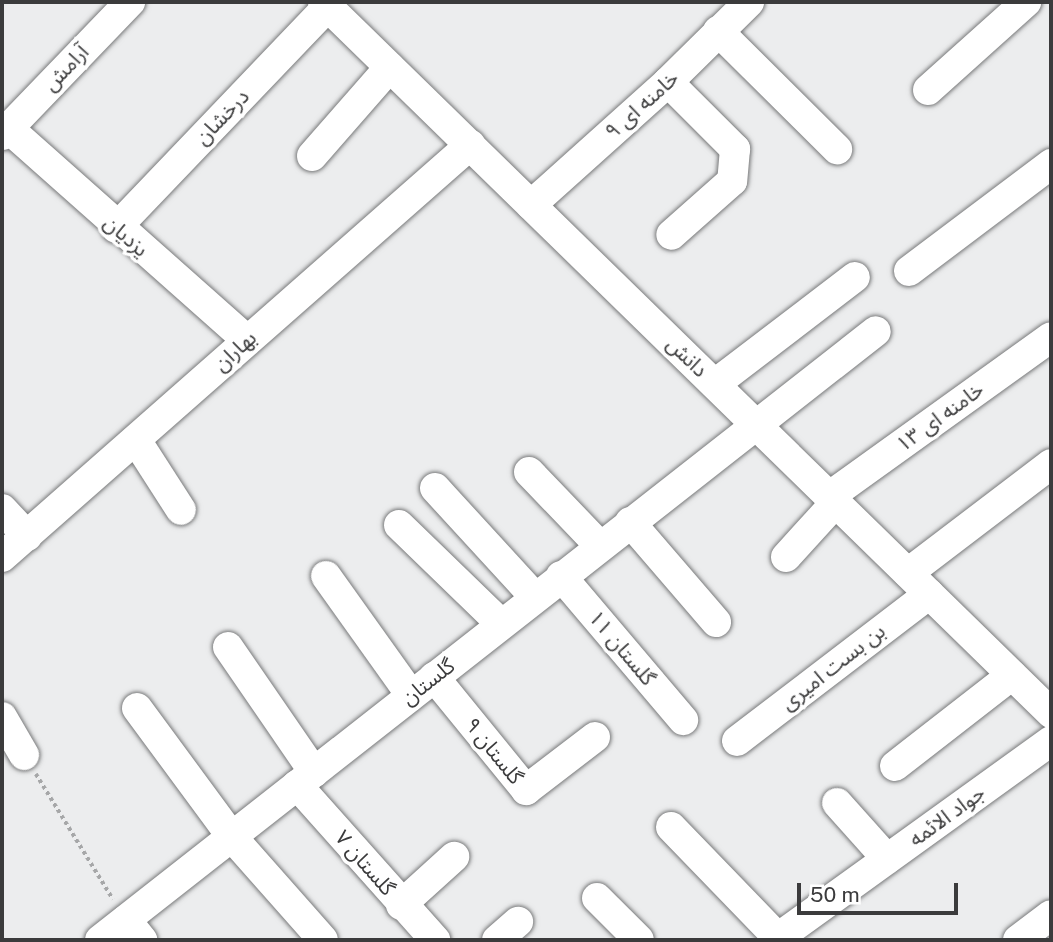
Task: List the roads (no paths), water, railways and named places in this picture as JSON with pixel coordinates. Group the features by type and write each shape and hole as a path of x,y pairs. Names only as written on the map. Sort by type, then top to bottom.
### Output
{"street":[{"name":"آرامش","path":"5,132 130,2"},
{"name":"خامنه ای ۹","path":"531,205 668,82 749,2"},
{"path":"928,90 1026,2"},
{"name":"دانش","path":"326,4 1051,713"},
{"name":"درخشان","path":"116,228 326,4"},
{"path":"718,31 837,149"},
{"path":"312,156 390,67"},
{"path":"668,82 735,149 732,181 671,235"},
{"name":"یزدیان","path":"5,132 247,340"},
{"name":"بهاران","path":"2,557 470,145"},
{"path":"909,271 1051,164"},
{"path":"715,384 855,277"},
{"name":"گلستان","path":"100,940 134,930 232,837 876,331"},
{"name":"خامنه ای ۱۳","path":"786,557 833,499 1051,337"},
{"path":"136,440 181,510"},
{"path":"908,573 1051,464"},
{"path":"529,472 600,546"},
{"path":"435,488 535,597"},
{"path":"2,509 27,536"},
{"path":"630,522 716,622"},
{"path":"399,525 501,624"},
{"path":"326,576 422,686"},
{"name":"گلستان ۱۱","path":"561,576 683,720"},
{"name":"بن بست امیری","path":"737,741 929,594"},
{"name":"گلستان ۷","path":"228,647 305,779 401,905 435,940"},
{"path":"895,766 1012,675"},
{"name":"گلستان ۹","path":"422,686 526,790 594,737"},
{"path":"137,708 232,837 323,940"},
{"path":"2,717 24,755"},
{"name":"جواد الائمه","path":"778,940 1051,740"},
{"path":"838,803 887,859"},
{"path":"671,827 778,940"},
{"path":"401,905 454,857"},
{"path":"597,898 639,940"},
{"path":"1018,940 1051,915"}]}
